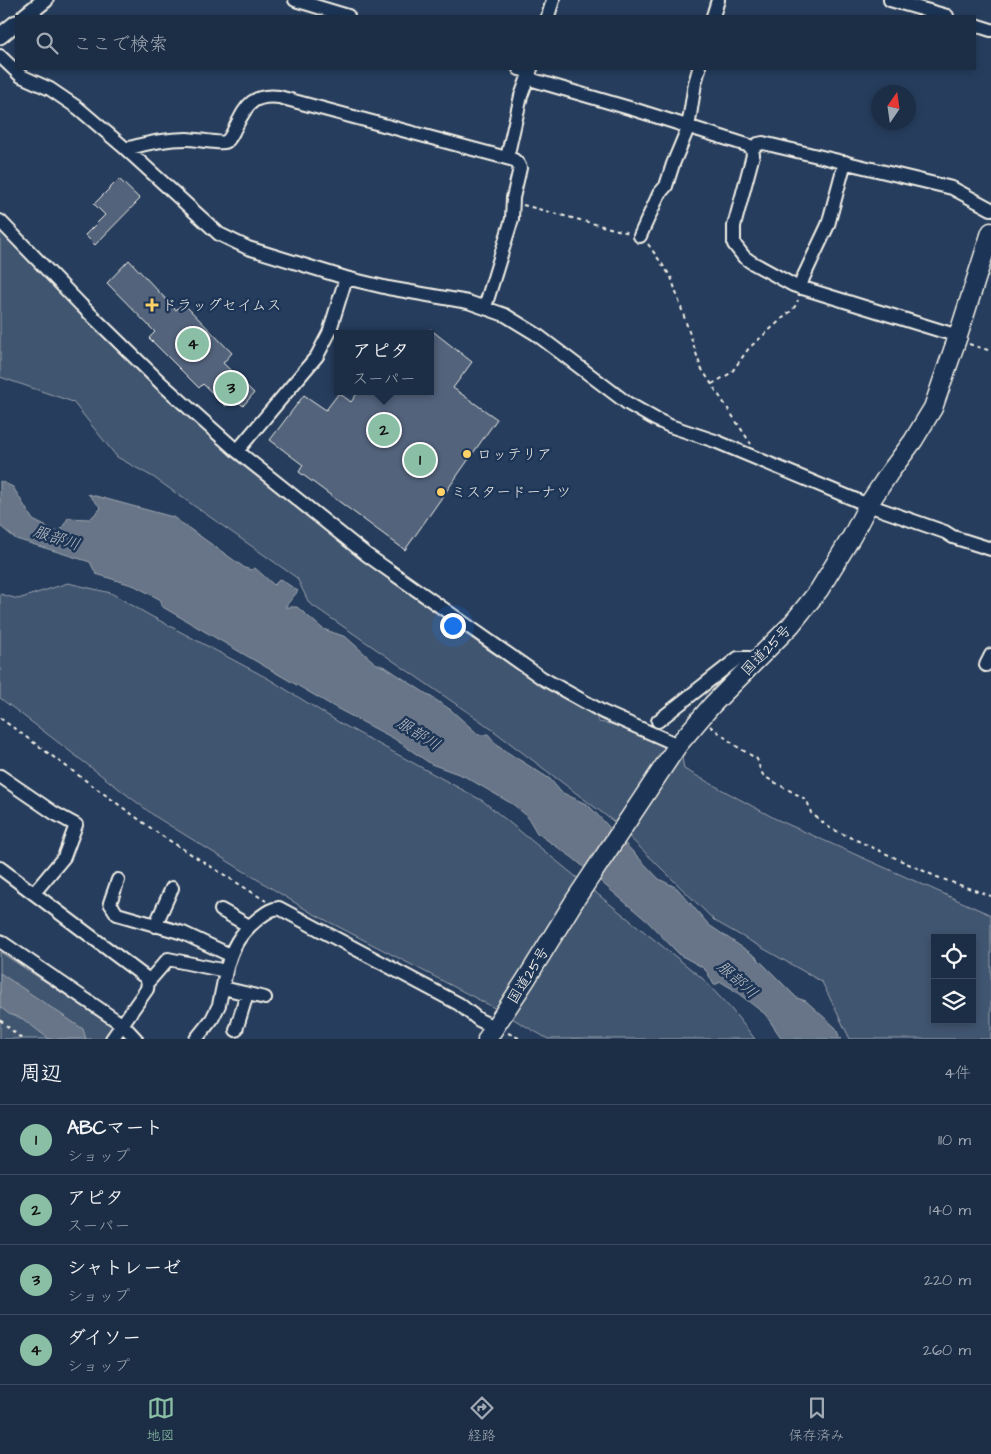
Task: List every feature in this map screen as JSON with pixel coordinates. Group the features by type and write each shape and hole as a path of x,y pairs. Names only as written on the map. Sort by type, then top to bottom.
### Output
{"highway":[{"name":"国道25号","path":"493,1030 575,900 678,745 712,705 791,625 819,590 852,536 868,505 913,441 933,408 991,232"}],"main road":[{"path":"26,15 45,0"},
{"path":"0,36 15,25"}],"street":[{"path":"295,0 345,15"},
{"path":"548,15 553,0"},
{"path":"713,15 718,0"},
{"path":"899,1 944,15"},
{"path":"976,25 991,30"},
{"path":"0,56 15,70"},
{"path":"15,70 22,76 50,90 78,108 219,234 248,248 346,278 388,288 454,299 506,316 523,325 640,411 670,426 715,441 868,505 991,550"},
{"path":"640,236 659,194 666,186 688,128 699,70"},
{"path":"507,158 527,71"},
{"path":"527,71 533,80 745,144 752,149"},
{"path":"126,150 152,142 185,139 222,143 227,141 250,104 258,98 269,96 279,97 514,160 520,168 513,198 512,219 485,308"},
{"path":"752,149 758,144 763,143 952,188 991,209"},
{"path":"752,149 734,226 734,244 744,257 800,288 957,338"},
{"path":"800,288 828,225 845,162"},
{"path":"0,221 115,339 162,384 237,451 367,555 526,667 604,712 678,745"},
{"path":"237,451 317,356 329,332 346,278"},
{"path":"658,721 738,658 749,658 755,662"},
{"path":"0,776 54,813 76,825 64,857 34,893"},
{"path":"0,868 145,977 148,982"},
{"path":"118,880 110,903 117,914 183,933 230,955"},
{"path":"155,926 172,888"},
{"path":"196,1039 212,1019 219,1005 230,955 238,939 249,926 272,909 279,908 459,1004 493,1030"},
{"path":"221,910 249,926"},
{"path":"0,941 123,1025 136,1039"},
{"path":"112,1039 147,989 148,982 168,959 226,971"},
{"path":"223,988 265,998"},
{"path":"236,1030 246,994"}],"path":[{"path":"513,198 522,205 644,238 670,276 698,362 756,452 756,458"},
{"path":"712,384 731,373 749,348 796,306 800,288"},
{"path":"957,338 991,351"},
{"path":"0,718 159,834 270,904 272,909"},
{"path":"700,719 757,759 761,772 765,777 807,800 811,813 830,828 938,877 991,896"},
{"path":"0,1020 21,1039"}],"shaded area":[{"path":"0,230 161,391 233,458 392,582 491,652 567,699 594,713 599,722 621,727 672,751 682,757 684,769 776,819 991,915 991,1039 850,1039 822,982 715,921 613,821 482,722 309,603 297,578 153,477 117,457 73,402 0,377"},
{"path":"68,583 111,593 269,679 340,723 483,801 702,978 732,1010 755,1039 548,1039 489,1005 310,912 156,817 0,698 0,594 18,599"},
{"path":"0,952 111,1025 130,1039 0,1039"}],"water":[{"name":"服部川","path":"0,481 13,487 33,520 59,533 68,518 90,519 101,508 88,494 173,517 245,568 251,570 255,568 274,585 280,579 298,591 285,607 297,607 323,629 346,637 375,663 387,668 451,710 479,735 488,734 499,747 550,779 561,792 588,805 659,879 677,888 709,925 755,956 797,998 806,1001 836,1028 842,1039 782,1039 765,1014 721,982 714,985 702,967 680,955 647,921 573,858 537,833 527,816 514,805 464,776 431,764 393,738 338,709 161,606 161,600 135,586 96,574 90,562 16,539 0,526"},
{"path":"0,973 83,1029 86,1039 49,1039 23,1019 9,1014 0,1007"}],"building":[{"path":"119,179 140,199 95,245 85,235 105,215 94,204"},
{"path":"129,260 176,310 183,303 232,353 223,363 254,393 243,406 234,397 226,406 203,384 199,388 149,338 155,332 107,283"},
{"path":"434,332 472,362 453,388 497,419 405,550 299,472 303,465 270,440 304,395 326,410 337,395 342,395 351,402 356,395 434,395"}],"place":[{"name":"ドラッグセイムス","path":"152,305"},
{"name":"ダイソー","path":"193,344"},
{"name":"シャトレーゼ","path":"231,388"},
{"name":"アピタ","path":"384,430"},
{"name":"ロッテリア","path":"467,454"},
{"name":"ABCマート","path":"420,460"},
{"name":"ミスタードーナツ","path":"441,492"}]}
